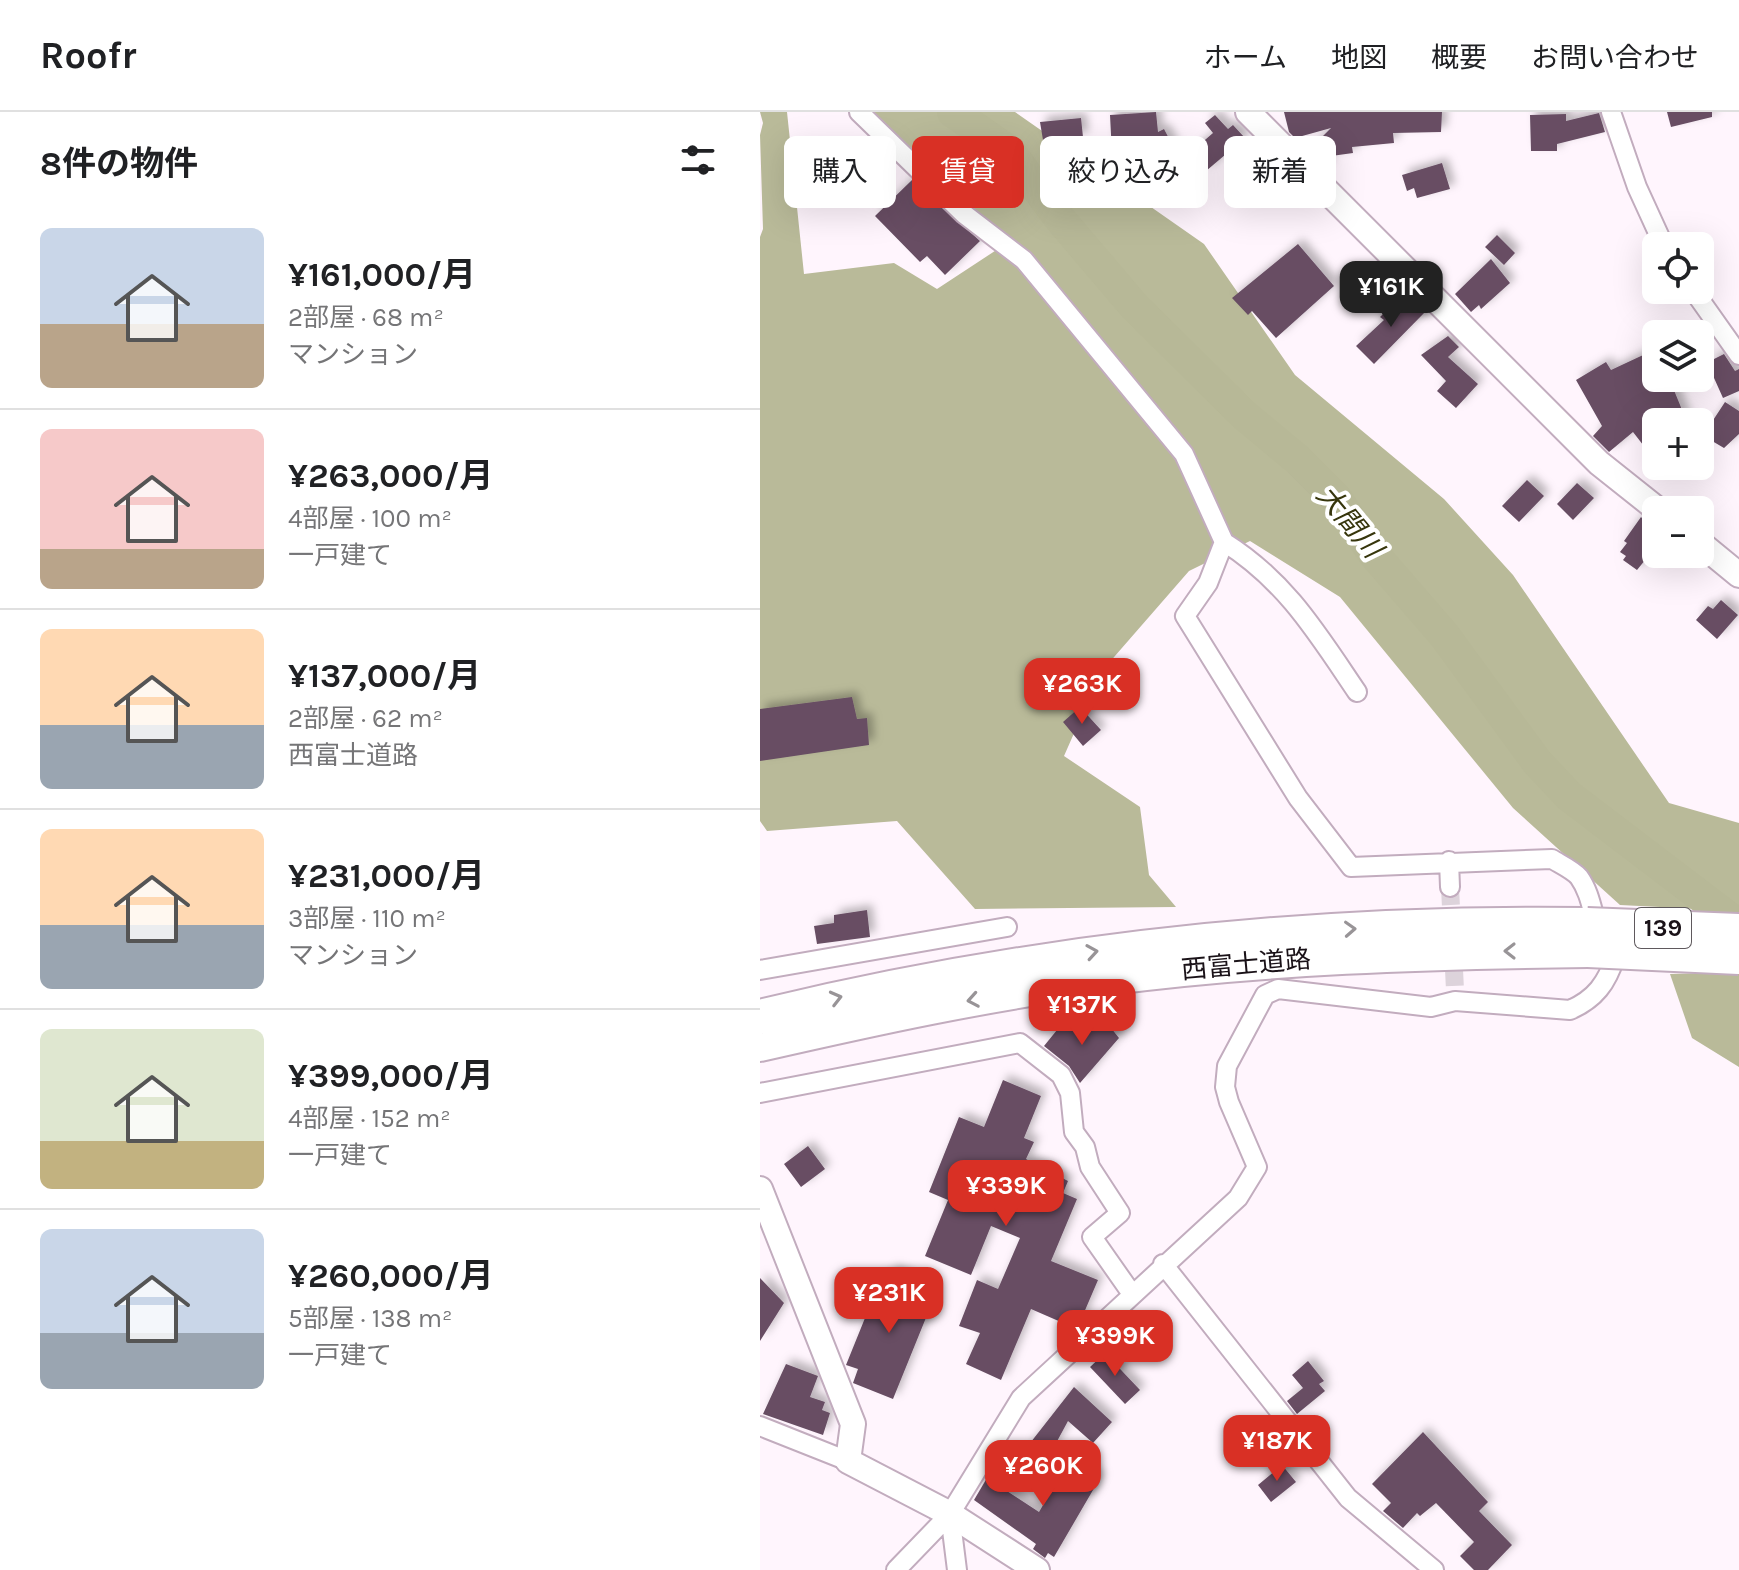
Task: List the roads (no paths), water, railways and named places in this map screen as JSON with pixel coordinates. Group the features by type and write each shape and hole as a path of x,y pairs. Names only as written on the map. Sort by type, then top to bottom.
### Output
{"highway":[{"name":"西富士道路","path":"760,1017 879,988 1105,950 1298,932 1456,923 1739,957"},
{"name":"西富士道路","path":"760,1044 888,1015 1104,978 1241,963 1587,938 1739,931"}],"street":[{"path":"859,112 964,214 1024,260 1184,454 1224,542 1256,562 1292,597 1357,692"},
{"path":"1248,112 1599,463 1642,497"},
{"path":"1611,112 1637,187 1658,232"},
{"path":"1703,304 1739,355"},
{"path":"896,1570 950,1514 1021,1398 1238,1198 1257,1167 1225,1087 1227,1066 1265,995 1278,989 1431,1007 1455,996 1570,1010 1586,1003 1609,979 1615,957 1594,926 1591,904 1578,876 1552,859 1351,867 1298,798 1185,616 1208,583 1224,542"},
{"path":"1714,554 1739,575"},
{"path":"1449,861 1450,887"},
{"path":"760,970 1007,927"},
{"path":"760,1093 1020,1043 1061,1075 1070,1093 1074,1132 1085,1147 1090,1167 1120,1213 1092,1237 1132,1294"},
{"path":"760,1189 853,1424 848,1461"},
{"path":"1163,1264 1348,1498 1434,1570"},
{"path":"760,1426 848,1461 950,1514 1037,1570"},
{"path":"950,1514 957,1570"}],"waterway":[{"name":"大間川","path":"953,112 1010,152 1060,219 1134,306 1244,415 1297,459 1336,498 1373,553 1444,635 1537,762 1569,796 1728,917 1739,935"}],"tunnel":[{"path":"1450,887 1455,990"}]}
